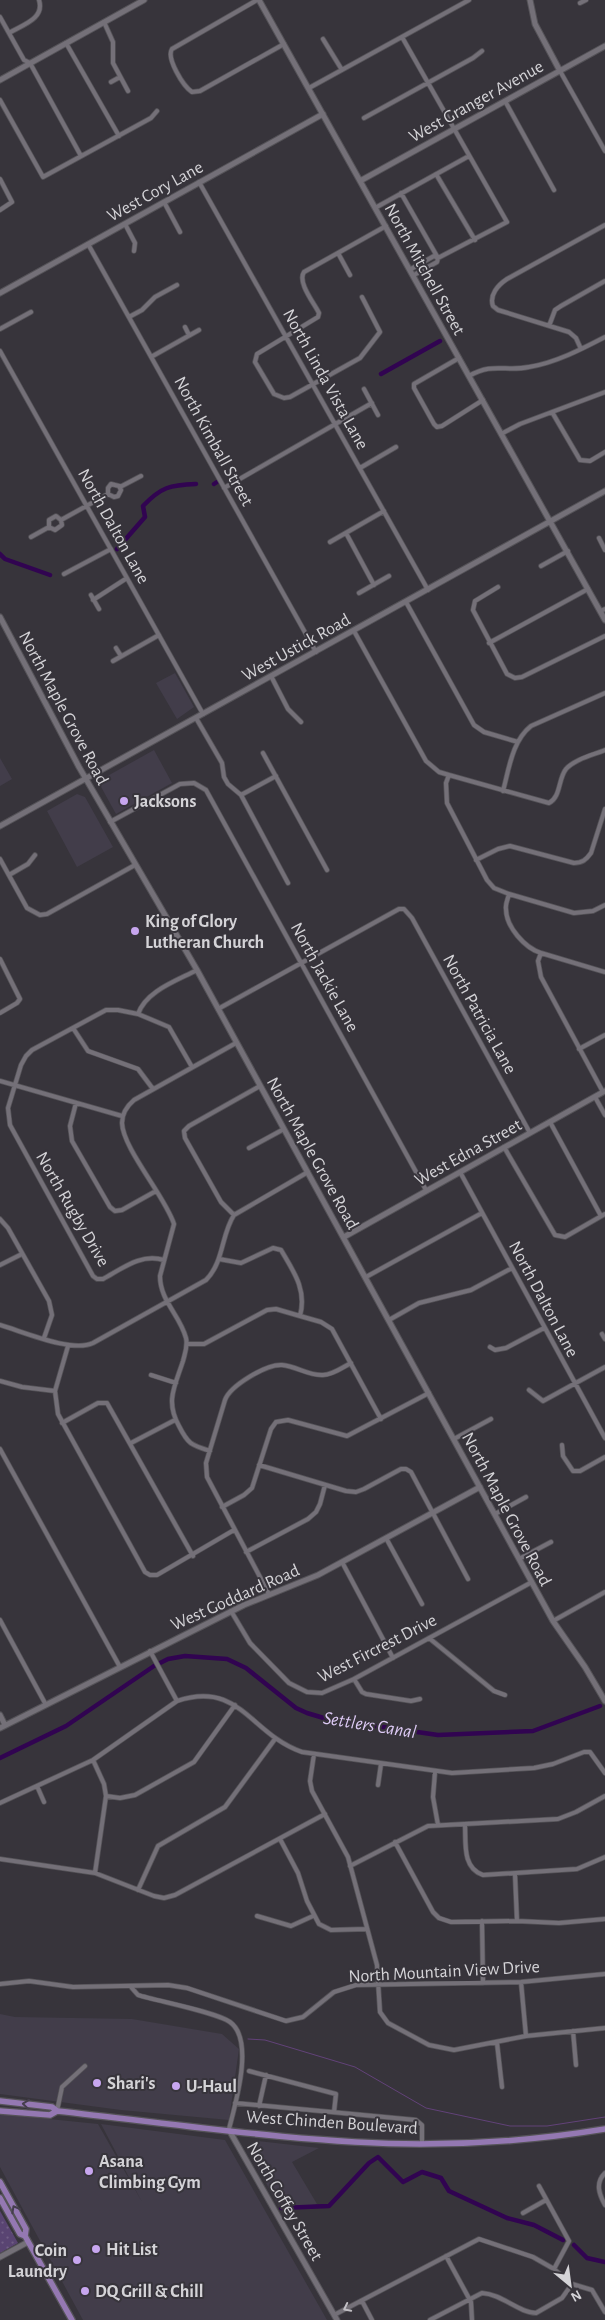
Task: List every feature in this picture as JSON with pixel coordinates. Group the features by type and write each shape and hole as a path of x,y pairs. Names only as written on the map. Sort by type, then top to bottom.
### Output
{"main road":[{"name":"West Chinden Boulevard","path":"0,2101 52,2107 57,2111 322,2139 422,2144 507,2141 605,2129"},
{"name":"West Chinden Boulevard","path":"0,2111 50,2115 57,2111"},
{"path":"0,2182 26,2228 27,2239 72,2320"},
{"path":"0,2198 20,2234 27,2239"}],"street":[{"path":"9,33 39,14 41,7 39,0"},
{"path":"0,80 144,0"},
{"path":"258,0 175,45 170,52 170,60 186,87 192,92 200,91 284,44"},
{"name":"North Mitchell Street","path":"258,0 588,589 603,610 605,620"},
{"path":"309,88 469,0"},
{"path":"530,0 535,24 605,151"},
{"path":"580,3 586,0"},
{"path":"0,17 24,60 30,63 81,156"},
{"path":"104,22 112,38 113,63 128,91"},
{"path":"402,37 507,222 438,258 434,256 412,272"},
{"path":"323,39 342,70"},
{"path":"66,43 119,136"},
{"name":"West Granger Avenue","path":"360,181 605,46"},
{"path":"364,118 473,58 482,51"},
{"path":"111,82 120,77"},
{"path":"0,100 43,177 151,118 157,111"},
{"path":"504,102 554,190"},
{"name":"West Cory Lane","path":"0,293 323,114"},
{"path":"375,208 469,156"},
{"path":"436,174 475,240"},
{"path":"0,179 12,202 0,210"},
{"name":"North Linda Vista Lane","path":"200,182 428,590"},
{"path":"402,193 438,258"},
{"path":"164,202 180,232"},
{"path":"125,224 133,238 134,252"},
{"path":"581,349 573,334 498,310 493,306 492,299 495,292 508,278 605,225"},
{"path":"362,297 378,327 378,336 360,358 290,397 279,396 270,390 255,362 257,354 318,317 319,313 302,282 304,272 386,226"},
{"name":"North Kimball Street","path":"88,244 316,652"},
{"path":"338,253 350,275"},
{"path":"549,326 555,310 605,281"},
{"path":"129,317 142,310 155,297 177,285"},
{"path":"0,330 31,312"},
{"path":"184,327 189,335"},
{"path":"151,357 199,330"},
{"path":"469,376 485,368 536,366 581,349 605,337"},
{"name":"North Dalton Lane","path":"0,351 203,714"},
{"path":"459,358 414,384 414,388 437,427 451,421 457,415 483,400"},
{"path":"364,389 378,414"},
{"path":"501,434 520,424 605,392"},
{"path":"224,488 287,454 311,436 372,403"},
{"path":"552,412 580,460 590,460 605,452"},
{"path":"360,468 396,448"},
{"path":"120,487 141,476"},
{"path":"108,494 107,490 111,484 116,484 120,487"},
{"path":"108,494 114,497 118,496 121,492 120,487"},
{"name":"West Ustick Road","path":"0,826 605,491"},
{"path":"61,520 108,494"},
{"path":"330,542 384,511"},
{"path":"56,516 61,520 62,525 59,529 55,530 49,526 48,522 52,517 56,516"},
{"path":"31,537 49,526"},
{"path":"346,533 374,585"},
{"path":"599,538 605,550"},
{"path":"64,574 111,549"},
{"path":"541,566 568,551"},
{"path":"359,593 389,576"},
{"path":"94,600 127,578"},
{"path":"498,587 479,597 473,605 474,615 507,674 516,678 522,677 605,636"},
{"path":"489,642 588,589"},
{"path":"91,595 98,609"},
{"path":"406,602 474,725 484,732 518,742"},
{"name":"North Maple Grove Road","path":"0,617 85,778 218,1009 553,1621 585,1667 605,1701"},
{"path":"354,631 426,761 440,772 546,803 552,802 556,796 566,770 573,764 605,750"},
{"path":"113,661 159,635"},
{"path":"116,648 121,656"},
{"path":"272,676 288,709 300,722"},
{"path":"503,791 518,742 523,733 531,726 605,693"},
{"path":"196,718 222,764 224,777 228,784 241,795 288,883"},
{"path":"264,753 327,870"},
{"path":"449,775 446,784 448,803 490,884 500,891 574,913 584,914 603,906 605,912"},
{"path":"241,795 276,776"},
{"name":"North Jackie Lane","path":"110,822 180,784 194,783 206,790 426,1190"},
{"path":"476,860 498,849 510,846 580,863 587,859 590,853 605,809"},
{"path":"9,875 28,864 35,854"},
{"path":"0,860 27,908 33,913 40,915 47,914 135,865"},
{"path":"509,894 505,907 508,918 526,946 541,953 605,972"},
{"name":"North Patricia Lane","path":"301,963 399,909 404,909 412,918 530,1133"},
{"path":"541,953 538,961 541,977 604,1092"},
{"path":"0,959 20,999 17,1003 0,1012"},
{"path":"218,1009 301,963"},
{"path":"138,1014 140,1007 149,997 196,970"},
{"name":"North Rugby Drive","path":"164,1260 148,1257 138,1260 103,1279 97,1279 93,1276 10,1125 8,1108 21,1065 32,1050 110,1009 138,1014 168,1027 192,1067"},
{"path":"73,1028 88,1052 138,1069 152,1089"},
{"path":"579,1049 605,1035"},
{"path":"210,1451 190,1444 175,1420 171,1404 187,1344 184,1334 166,1302 160,1284 164,1260 174,1224 125,1133 122,1116 131,1102 236,1043"},
{"path":"0,1082 122,1116"},
{"path":"234,1215 221,1202 185,1138 184,1131 189,1126 260,1086"},
{"name":"West Edna Street","path":"344,1237 604,1092"},
{"path":"595,1097 605,1115"},
{"path":"76,1103 70,1126 72,1141 110,1207 115,1211 122,1210 156,1191"},
{"path":"504,1147 553,1233 558,1237 565,1237 603,1215 550,1122"},
{"path":"249,1148 284,1129"},
{"path":"0,1326 68,1346 87,1346 206,1280 214,1271 228,1227 234,1215 308,1172"},
{"name":"North Dalton Lane","path":"460,1172 605,1438"},
{"path":"366,1277 482,1213"},
{"path":"0,1219 8,1228 52,1307 52,1315 44,1338"},
{"path":"219,1259 241,1263 273,1248 279,1249 301,1288 303,1300 300,1316"},
{"path":"0,1265 22,1254"},
{"path":"389,1320 419,1303 472,1290 512,1268"},
{"path":"187,1344 204,1344 268,1310 280,1310 321,1322 332,1328 381,1419"},
{"path":"490,1347 495,1350 506,1348 544,1328"},
{"path":"602,1334 605,1340"},
{"path":"68,1346 56,1392 58,1414 145,1572 150,1575 157,1575 193,1556 234,1530"},
{"path":"269,1594 207,1477 206,1463 226,1396 236,1386 273,1366 287,1366 322,1375 351,1363"},
{"path":"529,1390 543,1401 605,1367"},
{"path":"151,1375 176,1382"},
{"path":"0,1381 22,1387 56,1392"},
{"path":"222,1507 244,1495 252,1488 270,1429 279,1420 288,1420 347,1436 429,1393"},
{"path":"62,1422 98,1403 104,1402 111,1407 193,1556"},
{"path":"454,1439 491,1419"},
{"path":"131,1443 175,1420"},
{"path":"562,1445 563,1456 573,1471 580,1471 605,1457"},
{"path":"0,1449 120,1666"},
{"path":"259,1465 325,1485 356,1492 401,1469 406,1469 411,1472 468,1579"},
{"path":"246,1552 308,1519 316,1512 325,1485"},
{"name":"West Goddard Road","path":"3,1726 150,1650 231,1611 318,1575 480,1487"},
{"path":"495,1514 526,1497"},
{"path":"386,1538 422,1604"},
{"path":"519,1559 551,1542"},
{"path":"342,1562 394,1658"},
{"name":"West Fircrest Drive","path":"231,1611 250,1643 294,1687 307,1692 322,1693 394,1658 532,1582"},
{"path":"553,1621 605,1592"},
{"path":"0,1620 46,1704"},
{"path":"429,1638 494,1691 505,1695"},
{"path":"150,1650 177,1701"},
{"path":"354,1679 366,1694 411,1701 420,1699"},
{"path":"598,1690 605,1688"},
{"path":"0,1804 92,1760 177,1701 192,1696 207,1695 224,1699 235,1705 274,1738 288,1747 314,1754 452,1773 534,1768 553,1764 584,1752 590,1752 605,1773"},
{"path":"106,1796 120,1798 135,1795 194,1762 235,1705"},
{"path":"0,1715 3,1726"},
{"path":"138,1890 158,1846 225,1807 274,1738"},
{"path":"314,1754 310,1781 312,1791 348,1857 377,1965 378,2005 383,2018 388,2023 429,2045 454,2050 498,2043 526,2036 605,2028"},
{"path":"92,1760 104,1784 106,1796 95,1873"},
{"path":"378,1785 381,1764"},
{"path":"435,1772 433,1797 438,1825"},
{"path":"37,1786 44,1802"},
{"path":"350,1866 421,1827 558,1819 576,1812 605,1796"},
{"path":"0,1859 95,1873 164,1898 176,1895 325,1814"},
{"path":"465,1825 467,1857 472,1868 484,1875 577,1869 605,1857"},
{"path":"280,1839 298,1873 313,1916 319,1924 327,1929 367,1929"},
{"path":"395,1842 433,1912 439,1918 451,1922 518,1921 559,1923 605,1919"},
{"path":"515,1874 518,1921"},
{"path":"257,1916 290,1926 313,1916"},
{"path":"482,1922 483,1983"},
{"name":"North Mountain View Drive","path":"0,1984 29,1982 73,1987 168,1985 187,1988 286,2021 303,2017 334,1992 346,1987 521,1982 605,1974"},
{"path":"521,1982 526,2036"},
{"name":"North Coffey Street","path":"131,1987 138,1995 223,2018 233,2024 240,2036 242,2059 235,2103 228,2129 335,2317"},
{"path":"573,2031 576,2065"},
{"path":"498,2043 502,2086"},
{"path":"57,2111 62,2087 85,2066"},
{"path":"249,2071 336,2094 334,2112"},
{"path":"259,2106 266,2076"},
{"path":"235,2103 417,2120 422,2125 422,2144"},
{"path":"605,2173 598,2186 605,2205"},
{"path":"539,2186 569,2241 554,2269"},
{"path":"523,2214 546,2200"},
{"path":"0,2257 27,2239"},
{"path":"335,2317 475,2240 483,2239 534,2257 554,2269 572,2284 592,2290 605,2312"},
{"path":"446,2256 469,2298 472,2307 472,2320"},
{"path":"430,2320 469,2298 487,2294 536,2313 562,2298 572,2284"},
{"path":"362,2301 372,2320"}],"shaded area":[{"path":"175,673 194,707 177,719 156,683"},
{"path":"154,750 172,783 116,814 100,785 102,779"},
{"path":"0,758 12,779 0,786"},
{"path":"77,794 85,797 113,847 77,867 47,811"},
{"path":"0,2014 15,2017 132,2019 222,2034 239,2049 229,2120 121,2110 0,2094"},
{"path":"0,2114 98,2124 142,2202 101,2124 225,2140 327,2320 83,2320 0,2167"},
{"path":"258,2141 319,2148 292,2162 317,2204 281,2210 254,2161"},
{"path":"0,2211 18,2243 0,2253"}],"waterway":[{"path":"381,374 440,341"},
{"path":"117,549 145,517 143,506 155,495 173,486 196,484"},
{"path":"0,554 5,559 50,575"},
{"name":"Settlers Canal","path":"0,1758 66,1726 154,1666 168,1659 185,1656 227,1659 246,1668 296,1708 307,1713 327,1719 438,1735 533,1731 600,1706"},
{"path":"248,2039 265,2040 355,2067 426,2108 510,2126 547,2126 605,2117"},
{"path":"281,2208 329,2206 369,2163 378,2157 403,2182 422,2172 441,2178 449,2191 507,2218 534,2225 563,2240"},
{"path":"574,2245 587,2258 605,2262"}],"place":[{"name":"Jacksons","path":"124,801"},
{"name":"King of Glory Lutheran Church","path":"135,931"},
{"name":"Shari's","path":"97,2083"},
{"name":"U-Haul","path":"176,2086"},
{"name":"Asana Climbing Gym","path":"89,2171"},
{"name":"Hit List","path":"96,2249"},
{"name":"Coin Laundry","path":"77,2260"},
{"name":"DQ Grill & Chill","path":"85,2291"}]}
